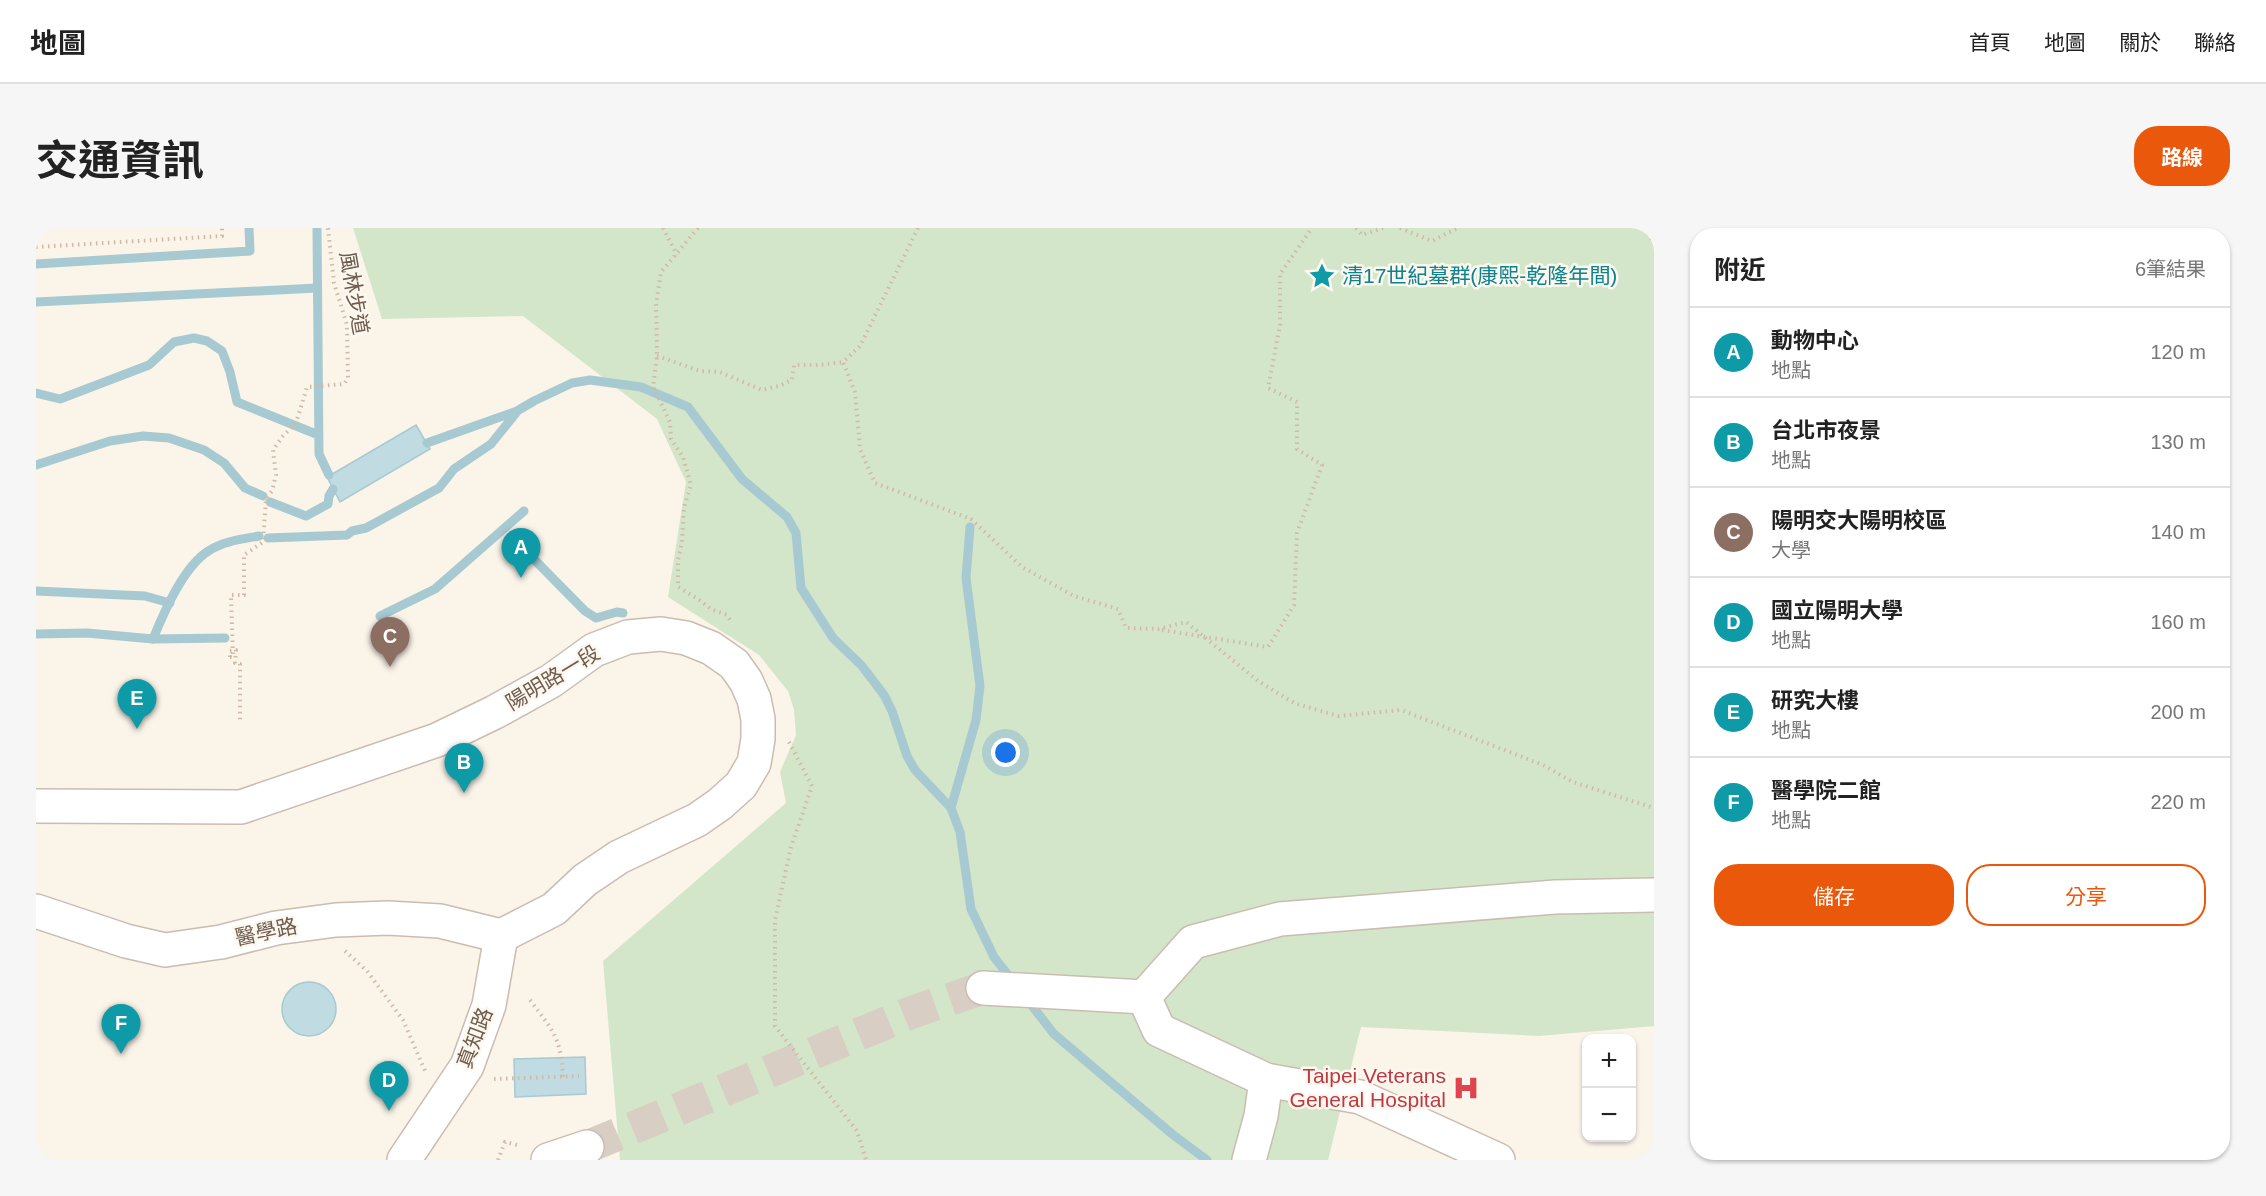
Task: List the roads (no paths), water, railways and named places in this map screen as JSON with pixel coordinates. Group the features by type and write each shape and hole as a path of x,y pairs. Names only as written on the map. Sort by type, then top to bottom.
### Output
{"lane":[{"name":"陽明路一段","path":"36,806 241,807 436,740 495,712 551,681 594,650 628,637 661,634 686,638 711,648 734,664 746,681 754,699 758,719 758,740 754,763 741,785 697,820 619,857 585,880 554,909 501,936"},
{"path":"1144,997 1193,942 1280,920 1555,897 1654,895"},
{"name":"醫學路","path":"36,910 126,941 165,950 221,942 276,928 336,920 388,918 441,921 501,936"},
{"name":"真知路","path":"404,1160 467,1066 489,1005 501,936"},
{"path":"983,988 1144,997"},
{"path":"1144,997 1159,1030 1266,1080 1360,1097 1498,1160"},
{"path":"1249,1160 1261,1116 1266,1080"},
{"path":"548,1160 587,1147"}],"water":[{"path":"416,425 430,449 340,502 327,477"},
{"path":"304,982 314,982 324,986 332,994 336,1009 332,1024 324,1032 314,1036 304,1036 294,1032 286,1024 282,1014 282,1004 286,994 294,986"},
{"path":"585,1057 586,1094 515,1097 514,1059"}],"waterway":[{"path":"36,264 250,251 249,228"},
{"path":"317,228 319,454 329,475"},
{"path":"36,302 317,288"},
{"path":"36,393 60,399 149,365 174,342 194,338 207,341 222,351 237,402 316,434"},
{"path":"427,443 517,411 572,383 590,380 641,387 688,407 742,479 787,517 796,533 801,588 833,638 862,666 884,695 892,711 907,756 915,770 951,808 960,832 971,909 994,957 1012,980"},
{"path":"268,538 347,535 352,531 366,528 439,488 454,469 491,444 516,413"},
{"path":"36,465 110,441 143,436 169,438 204,450 224,463 245,488 263,496"},
{"path":"270,502 306,516 328,504 333,489"},
{"path":"380,616 435,589 524,511"},
{"path":"951,808 976,720 980,686 966,578 970,527"},
{"path":"153,639 183,578 201,557 221,544 259,536"},
{"path":"515,540 585,611 596,618 617,612 623,613"},
{"path":"36,591 145,596 170,603"},
{"path":"36,634 87,633 153,639 225,638"},
{"path":"1026,998 1054,1034 1172,1134 1207,1160"}],"tunnel":[{"path":"587,1147 910,1013 983,988"}],"place":[{"name":"清17世紀墓群(康熙-乾隆年間)","path":"1322,276"},
{"name":"動物中心","path":"521,578"},
{"name":"陽明交大陽明校區","path":"390,667"},
{"name":"研究大樓","path":"137,729"},
{"name":"台北市夜景","path":"464,793"},
{"name":"醫學院二館","path":"121,1054"},
{"name":"Taipei Veterans General Hospital","path":"1466,1088"},
{"name":"國立陽明大學","path":"389,1111"}]}
